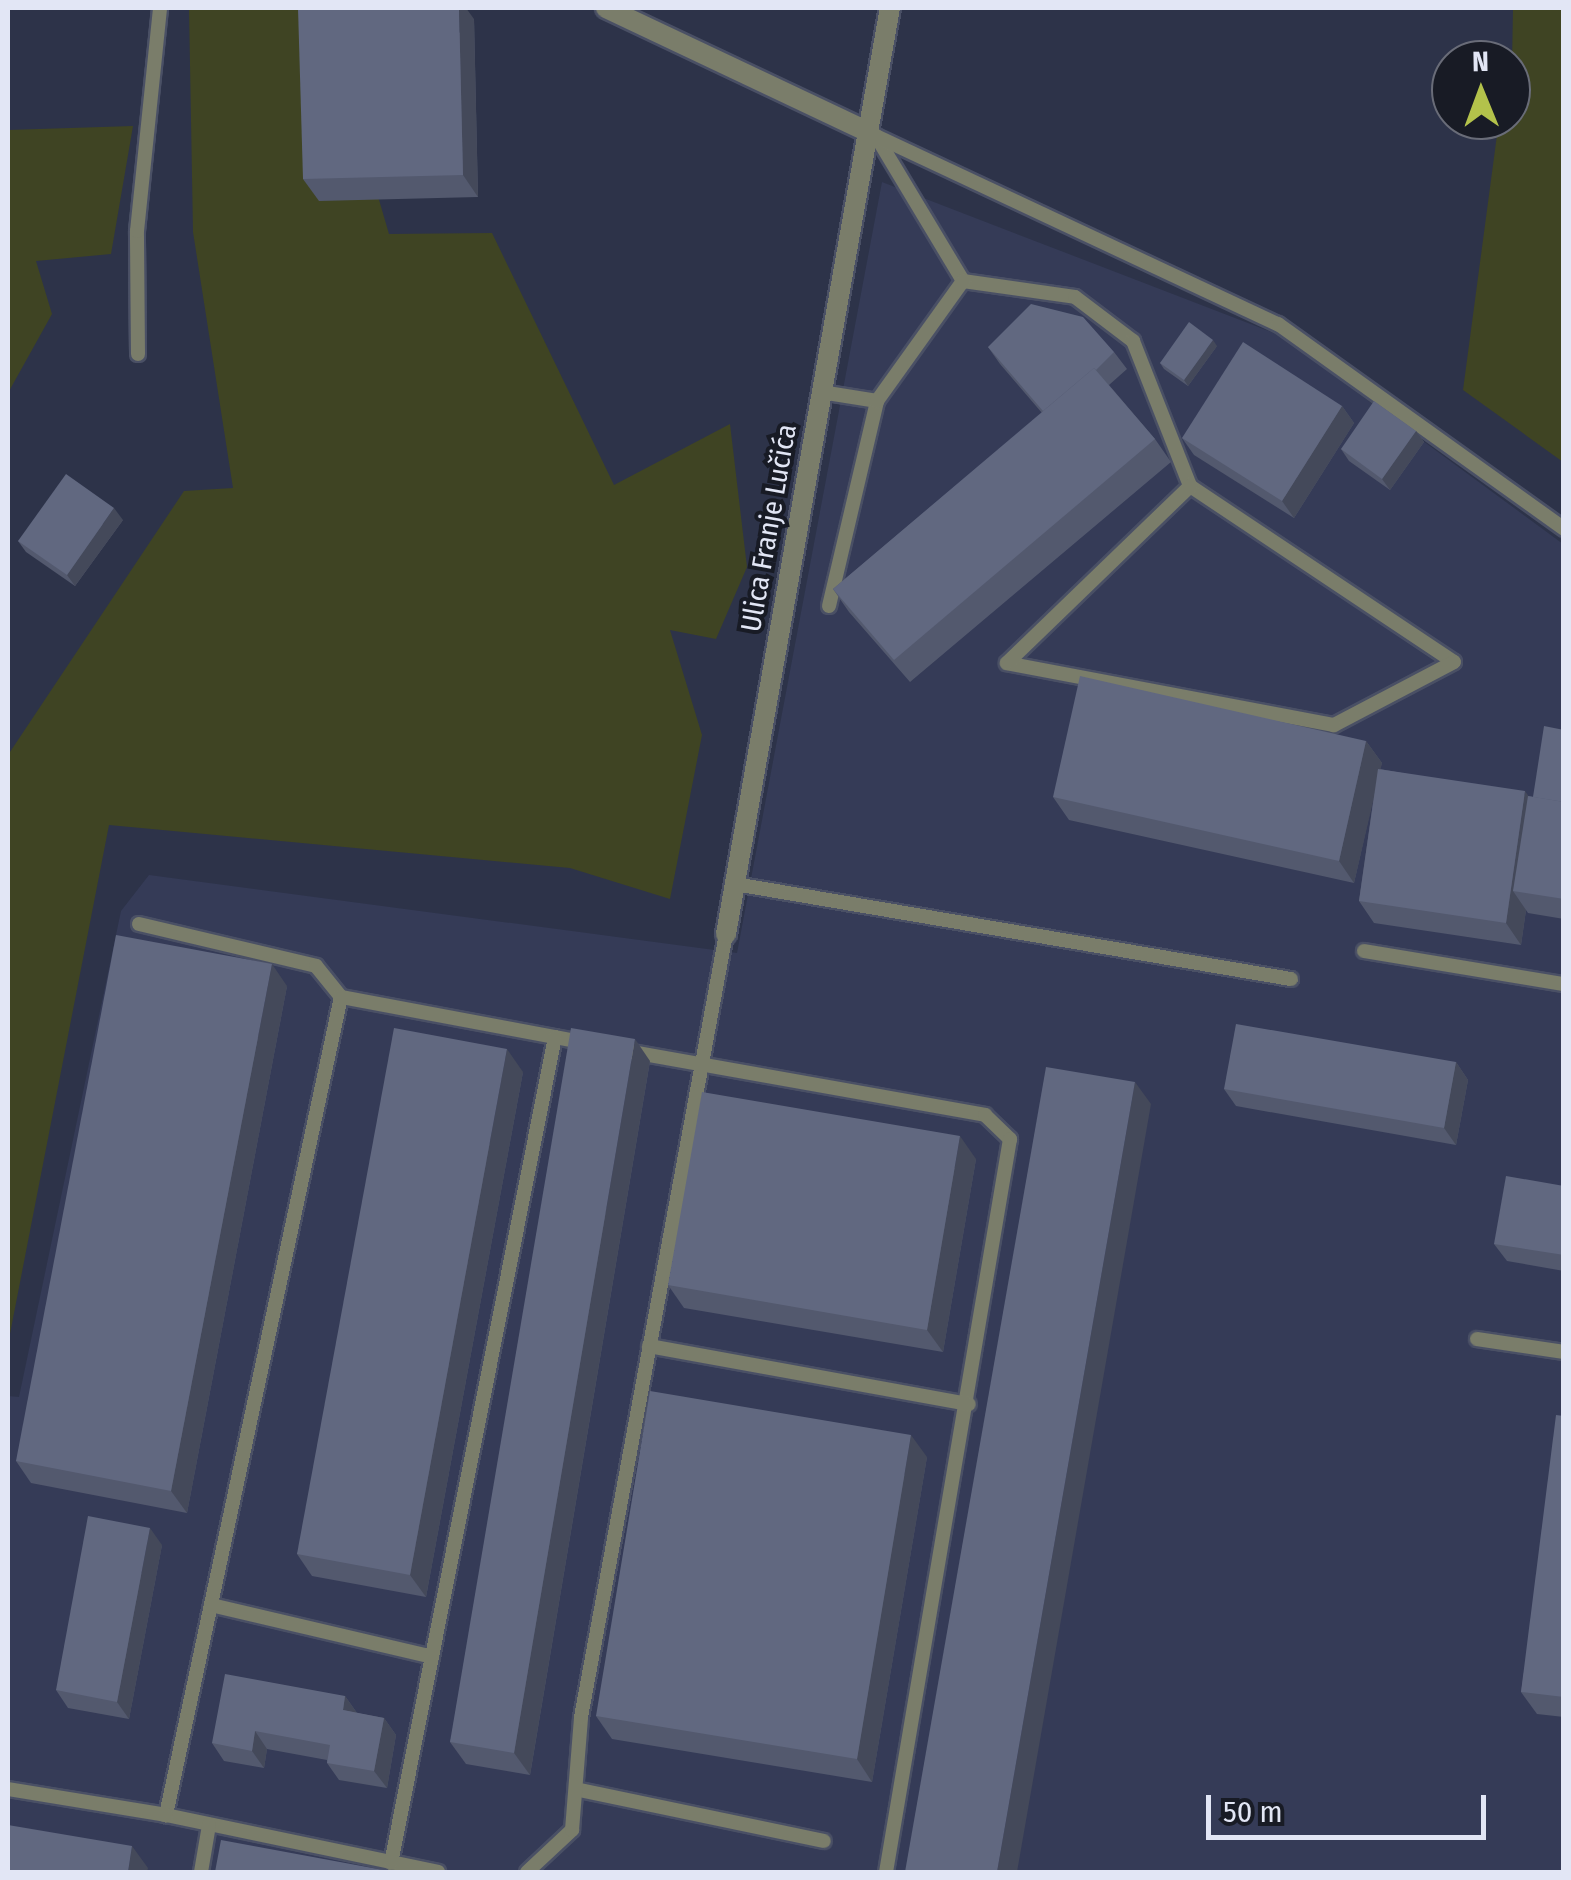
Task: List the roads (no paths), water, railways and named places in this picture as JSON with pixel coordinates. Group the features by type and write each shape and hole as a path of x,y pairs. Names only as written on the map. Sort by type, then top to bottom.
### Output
{"street":[{"path":"606,8 871,134"},
{"name":"Ulica Franje Lučića","path":"726,934 820,392 871,134 890,8"}],"lane":[{"path":"138,354 137,231 160,8"},
{"path":"871,134 963,281 1076,297 1134,341 1190,486 1454,662 1334,725 1007,663 1190,486"},
{"path":"871,134 1278,324 1564,529"},
{"path":"829,606 877,400 963,281"},
{"path":"820,392 877,400"},
{"path":"735,884 1291,979"},
{"path":"139,924 316,966 341,998 1000,1122 1013,1158 886,1872"},
{"path":"526,1872 572,1830 580,1790 581,1717 726,934"},
{"path":"1364,951 1564,984"},
{"path":"166,1815 341,998"},
{"path":"391,1863 555,1038"},
{"path":"1477,1339 1564,1352"},
{"path":"649,1346 970,1404"},
{"path":"211,1605 432,1657"},
{"path":"8,1788 166,1815 438,1872"},
{"path":"580,1790 824,1841"},
{"path":"201,1872 209,1824"}]}
